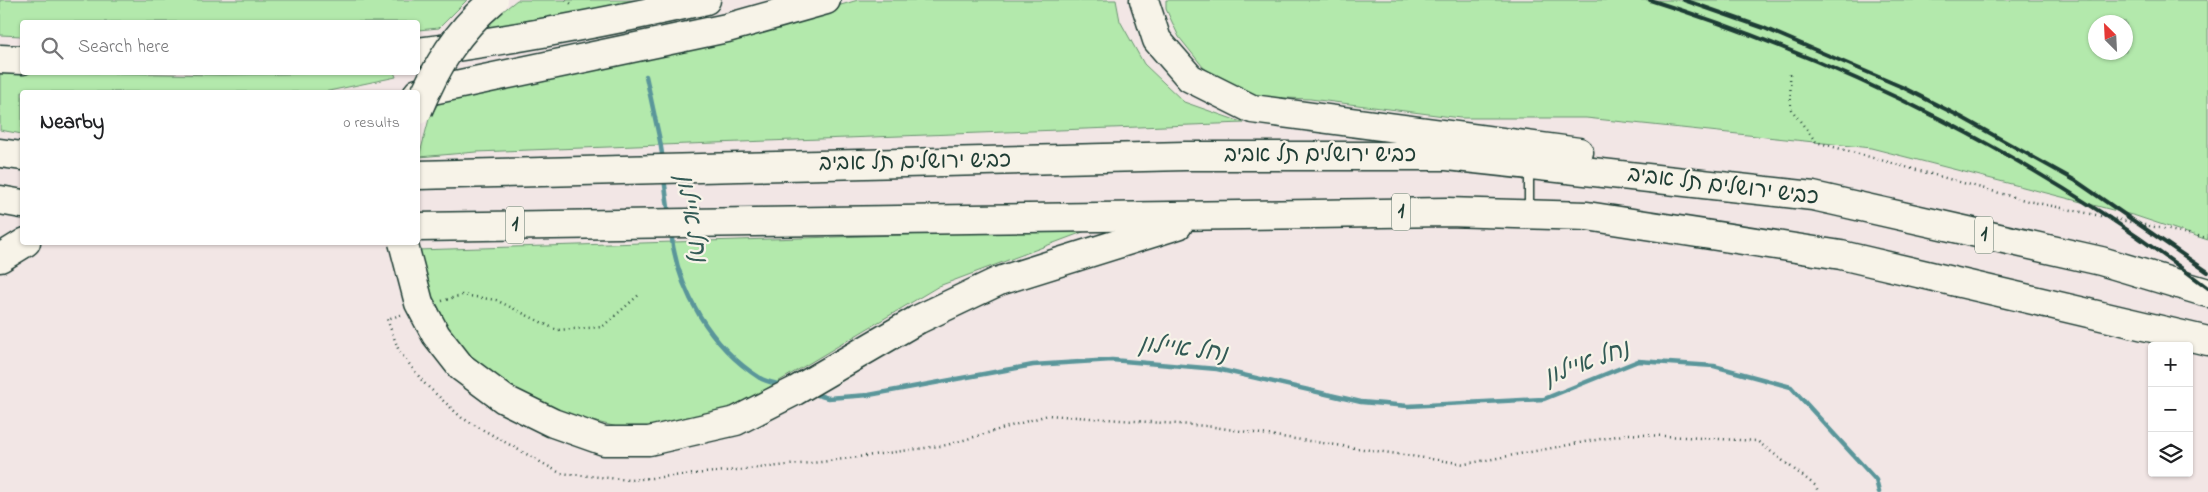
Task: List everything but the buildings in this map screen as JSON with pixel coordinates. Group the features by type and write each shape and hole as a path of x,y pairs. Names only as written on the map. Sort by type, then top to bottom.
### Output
{"highway":[{"path":"420,105 432,76 462,30 494,0"},
{"path":"420,52 472,45 636,16 706,0"},
{"path":"420,93 719,30 826,0"},
{"path":"1144,0 1157,40 1190,78 1252,110 1602,155 1695,171 1813,196"},
{"path":"0,59 20,60"},
{"path":"0,153 20,156"},
{"name":"כביש ירושלים תל אביב","path":"420,175 1185,156 1447,156 1813,196 2101,261 2208,293"},
{"path":"0,200 20,204"},
{"path":"404,245 419,303 436,335 461,368 504,399 553,423 604,441 649,441 736,421 803,386 917,320 999,281 1182,224 1209,218 1402,212"},
{"name":"כביש ירושלים תל אביב","path":"420,227 1402,212 1587,216 1841,255 2208,341"},
{"path":"0,258 21,245"},
{"path":"2082,310 2208,345"}],"lane":[{"path":"1529,165 1529,214"}],"path":[{"path":"1790,74 1791,109 1816,142 2028,201 2208,238"},
{"path":"434,304 462,295 496,300 558,330 602,327 640,294"},
{"path":"406,313 387,320 399,351 424,383 462,418 560,473 630,480 821,462 947,445 1048,415 1207,426 1465,464 1628,434 1757,441 1816,486 1818,492"}],"green space":[{"path":"0,0 467,0 439,28 420,30 420,20 20,20 20,36 0,35"},
{"path":"517,0 682,0 473,38 488,23"},
{"path":"858,0 1116,0 1120,21 1144,64 1184,102 1244,123 476,152 420,157 429,119 443,95 741,34"},
{"path":"1166,0 2208,0 2208,240 2136,216 1871,148 1586,118 1460,118 1310,99 1263,97 1227,85 1203,67 1179,37 1166,9"},
{"path":"0,71 20,71 20,75 395,75 396,77 334,90 20,90 20,134 0,130"},
{"path":"1091,229 939,286 739,405 704,418 655,426 622,428 545,410 488,379 470,354 450,335 439,308 421,276 417,250"}],"waterway":[{"name":"נחל איילון","path":"646,76 663,160"},
{"name":"נחל איילון","path":"664,178 669,215"},
{"name":"נחל איילון","path":"671,232 675,254 689,296 699,315 712,333 742,365 762,379 782,385"},
{"name":"נחל איילון","path":"811,393 828,398 869,395 1033,365 1112,360 1217,369 1361,402 1408,406 1544,399 1638,361 1714,366 1791,387 1876,480 1879,492"}],"railway":[{"path":"1650,0 1725,25 1798,54 1870,85 1941,120 2011,157 2078,198 2144,241 2208,288"},
{"path":"1684,0 1764,28 1902,87 1961,117 2076,181 2208,272"}]}
